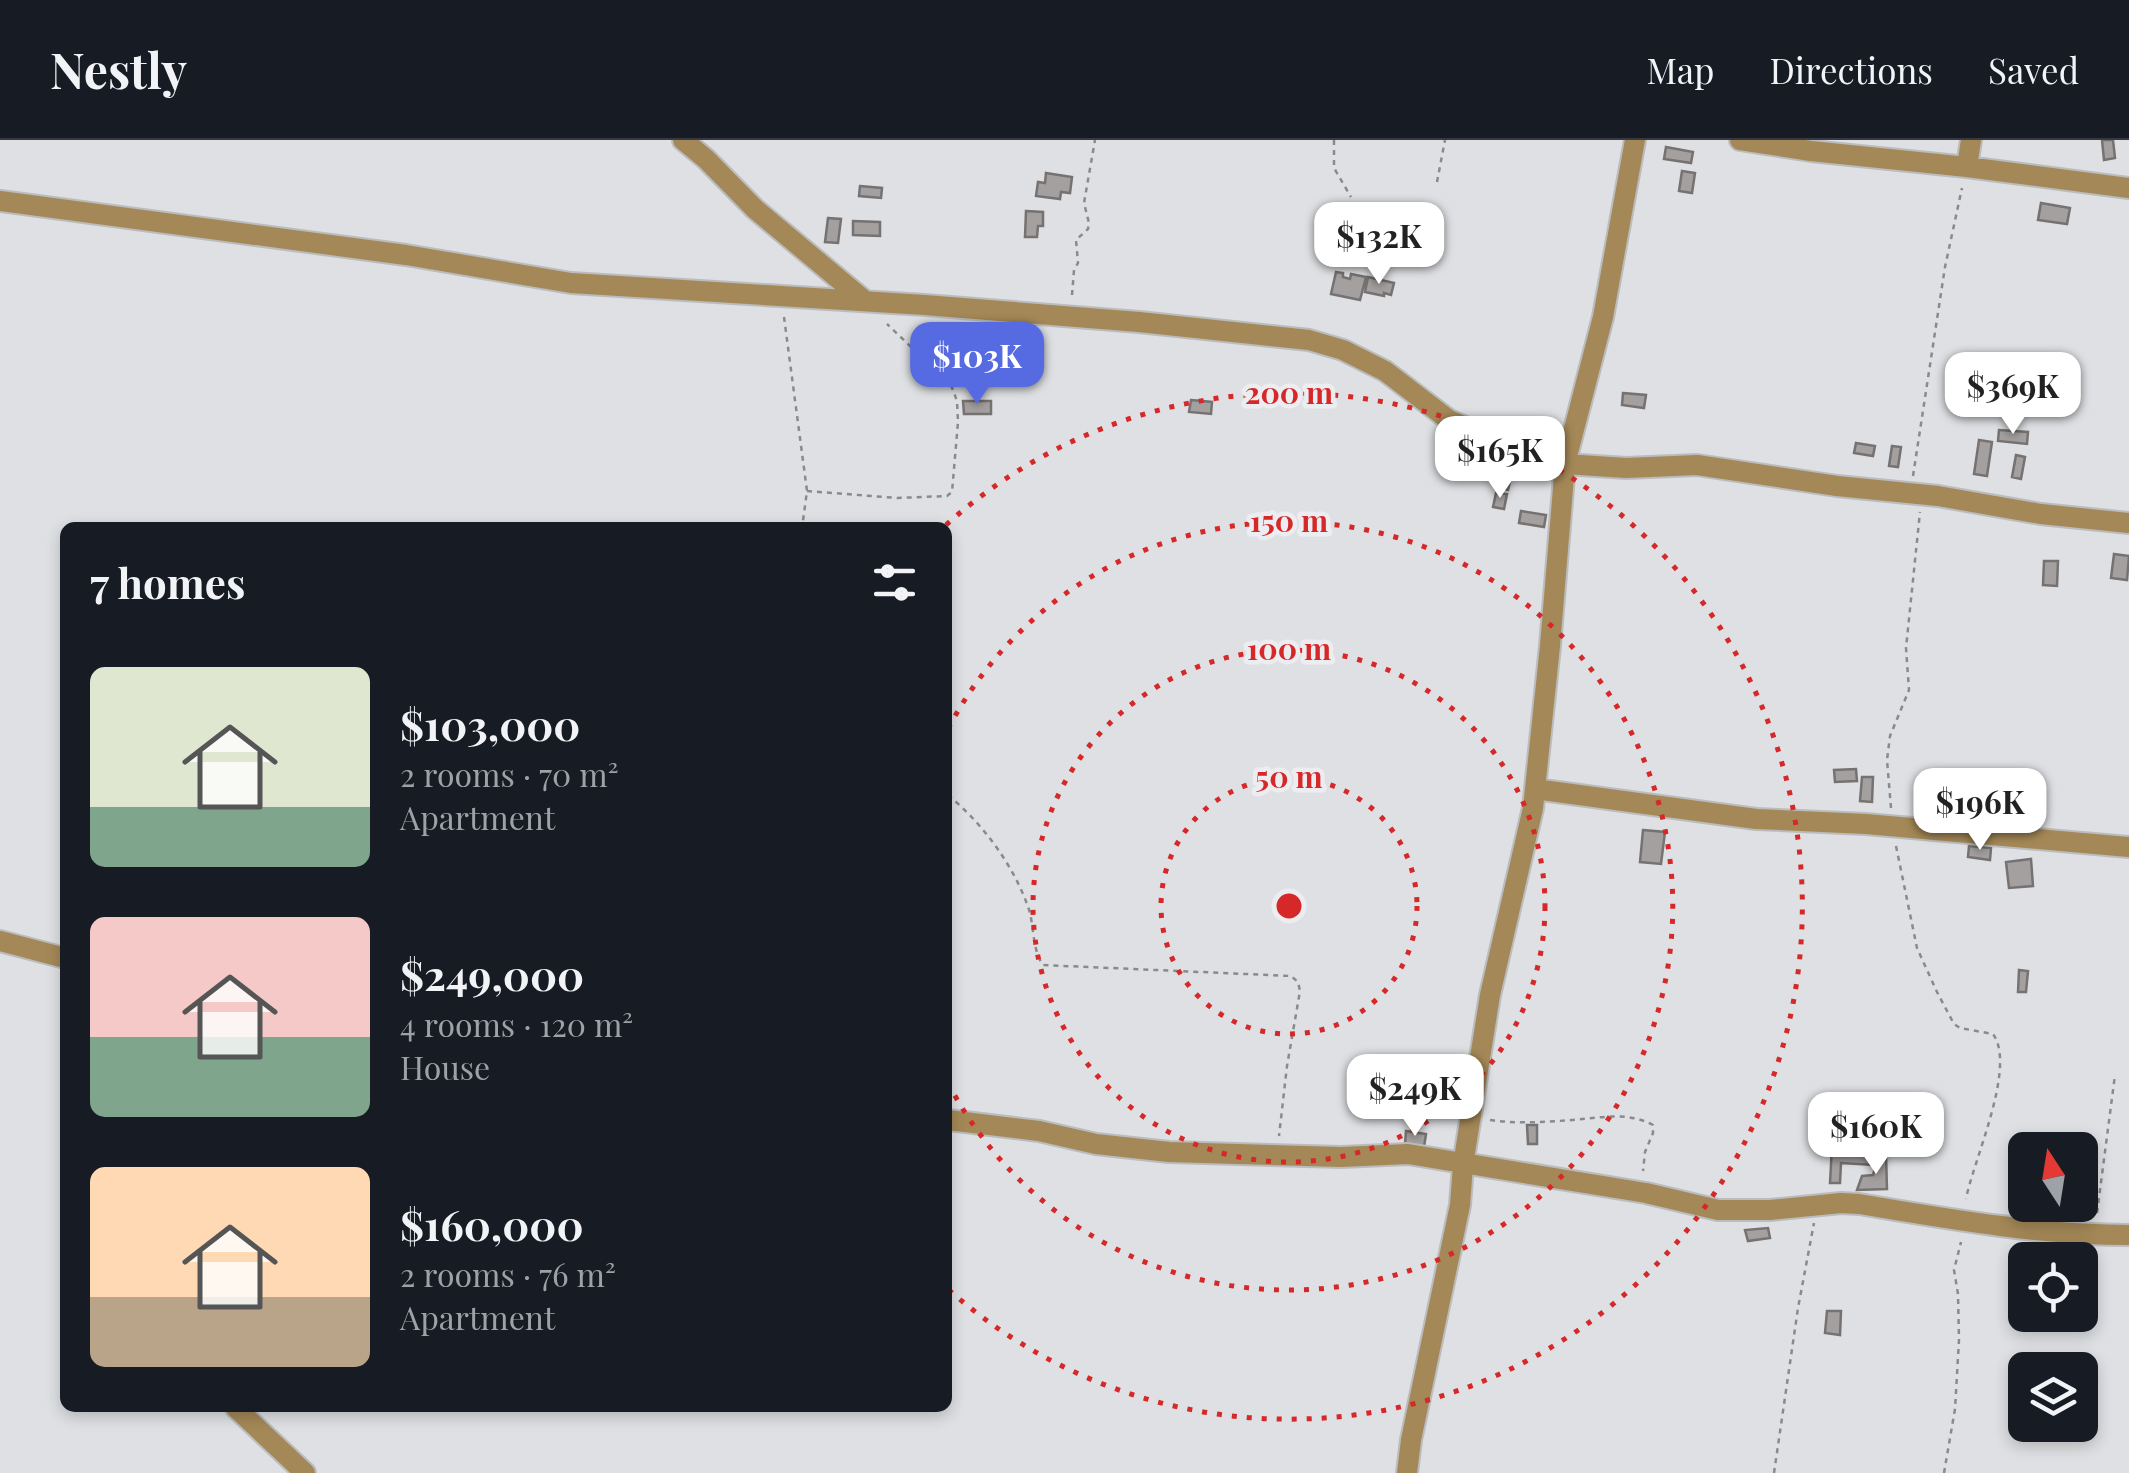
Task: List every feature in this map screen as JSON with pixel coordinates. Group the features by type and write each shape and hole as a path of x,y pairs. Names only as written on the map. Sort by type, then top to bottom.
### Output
{"street":[{"path":"684,140 765,219 865,301"},
{"path":"1407,1473 1460,1204 1490,995 1533,808 1565,464 1603,317 1635,140"},
{"path":"1740,140 2129,188"},
{"path":"1967,167 1971,140"},
{"path":"0,201 406,255 572,282 1072,317 1309,340 1343,350 1385,371 1448,420 1565,464 1626,468 1697,464 2041,514 2129,522"},
{"path":"1535,789 1756,819 1892,826 2129,847"},
{"path":"0,941 60,957"},
{"path":"952,1120 1169,1152 1341,1157 1408,1154 1640,1192 1718,1210 1859,1204 2075,1235 2129,1235"},
{"path":"240,1412 306,1473"}],"path":[{"path":"1072,317 1072,284 1078,263 1076,240 1088,229 1084,202 1094,140"},
{"path":"1334,140 1334,168 1352,197"},
{"path":"1438,182 1445,140"},
{"path":"1944,1473 1957,1374 1958,1294 1954,1270 1966,1221 1968,1184 1982,1148 2002,1052 1993,1034 1954,1024 1917,948 1892,826 1887,760 1890,736 1909,690 1906,648 1916,493 1945,267 1967,167"},
{"path":"780,296 807,491 803,522"},
{"path":"807,491 897,498 947,496 952,492 958,422 952,384 887,324"},
{"path":"952,800 978,824 1010,869 1028,906 1037,956 1043,965 1292,976 1298,982 1277,1155"},
{"path":"2095,1235 2115,1075"},
{"path":"1470,1117 1512,1124 1612,1116 1646,1122 1653,1133 1645,1152 1640,1192"},
{"path":"1774,1473 1798,1308 1819,1206"}],"building":[{"path":"2102,140 2113,140 2115,158 2104,160"},
{"path":"1666,147 1693,152 1691,163 1664,159"},
{"path":"1682,171 1695,173 1692,193 1679,191"},
{"path":"1046,173 1072,177 1070,193 1061,192 1060,199 1036,196 1038,182 1045,183"},
{"path":"860,186 882,188 881,198 859,196"},
{"path":"2041,203 2070,208 2067,224 2038,220"},
{"path":"1026,211 1043,212 1043,226 1038,226 1037,237 1025,237"},
{"path":"828,218 841,219 838,243 825,242"},
{"path":"853,221 880,222 880,236 853,235"},
{"path":"1345,234 1373,238 1371,252 1343,248"},
{"path":"1336,272 1350,279 1351,274 1366,277 1360,300 1331,294"},
{"path":"1368,277 1394,283 1391,295 1365,292"},
{"path":"1623,393 1646,395 1644,408 1622,405"},
{"path":"1191,400 1212,402 1211,414 1189,412"},
{"path":"963,401 991,401 991,414 964,414"},
{"path":"1999,430 2028,432 2027,444 1998,441"},
{"path":"1979,440 1992,442 1987,476 1974,474"},
{"path":"1856,443 1875,446 1873,456 1854,453"},
{"path":"1892,446 1901,447 1898,467 1889,466"},
{"path":"2016,455 2025,457 2021,479 2012,477"},
{"path":"1501,462 1514,465 1508,490 1495,487"},
{"path":"1496,493 1507,494 1504,509 1493,507"},
{"path":"1521,511 1546,515 1544,527 1519,523"},
{"path":"2114,554 2129,556 2127,580 2111,578"},
{"path":"2044,561 2058,561 2057,586 2043,585"},
{"path":"1856,769 1857,781 1835,782 1834,770"},
{"path":"1862,777 1873,777 1872,802 1860,801"},
{"path":"1643,830 1665,832 1661,864 1640,862"},
{"path":"1969,846 1991,848 1990,860 1968,857"},
{"path":"2031,859 2033,886 2009,888 2006,862"},
{"path":"2019,970 2028,971 2026,992 2018,992"},
{"path":"1401,1088 1432,1094 1429,1109 1398,1103"},
{"path":"1527,1125 1537,1125 1537,1144 1528,1144"},
{"path":"1406,1131 1426,1134 1424,1147 1405,1144"},
{"path":"1832,1145 1875,1146 1874,1165 1841,1163 1840,1183 1830,1183"},
{"path":"1879,1154 1886,1154 1887,1189 1857,1190 1862,1176 1873,1175"},
{"path":"1768,1228 1770,1238 1748,1241 1745,1230"},
{"path":"1827,1311 1841,1311 1840,1335 1825,1333"}]}
